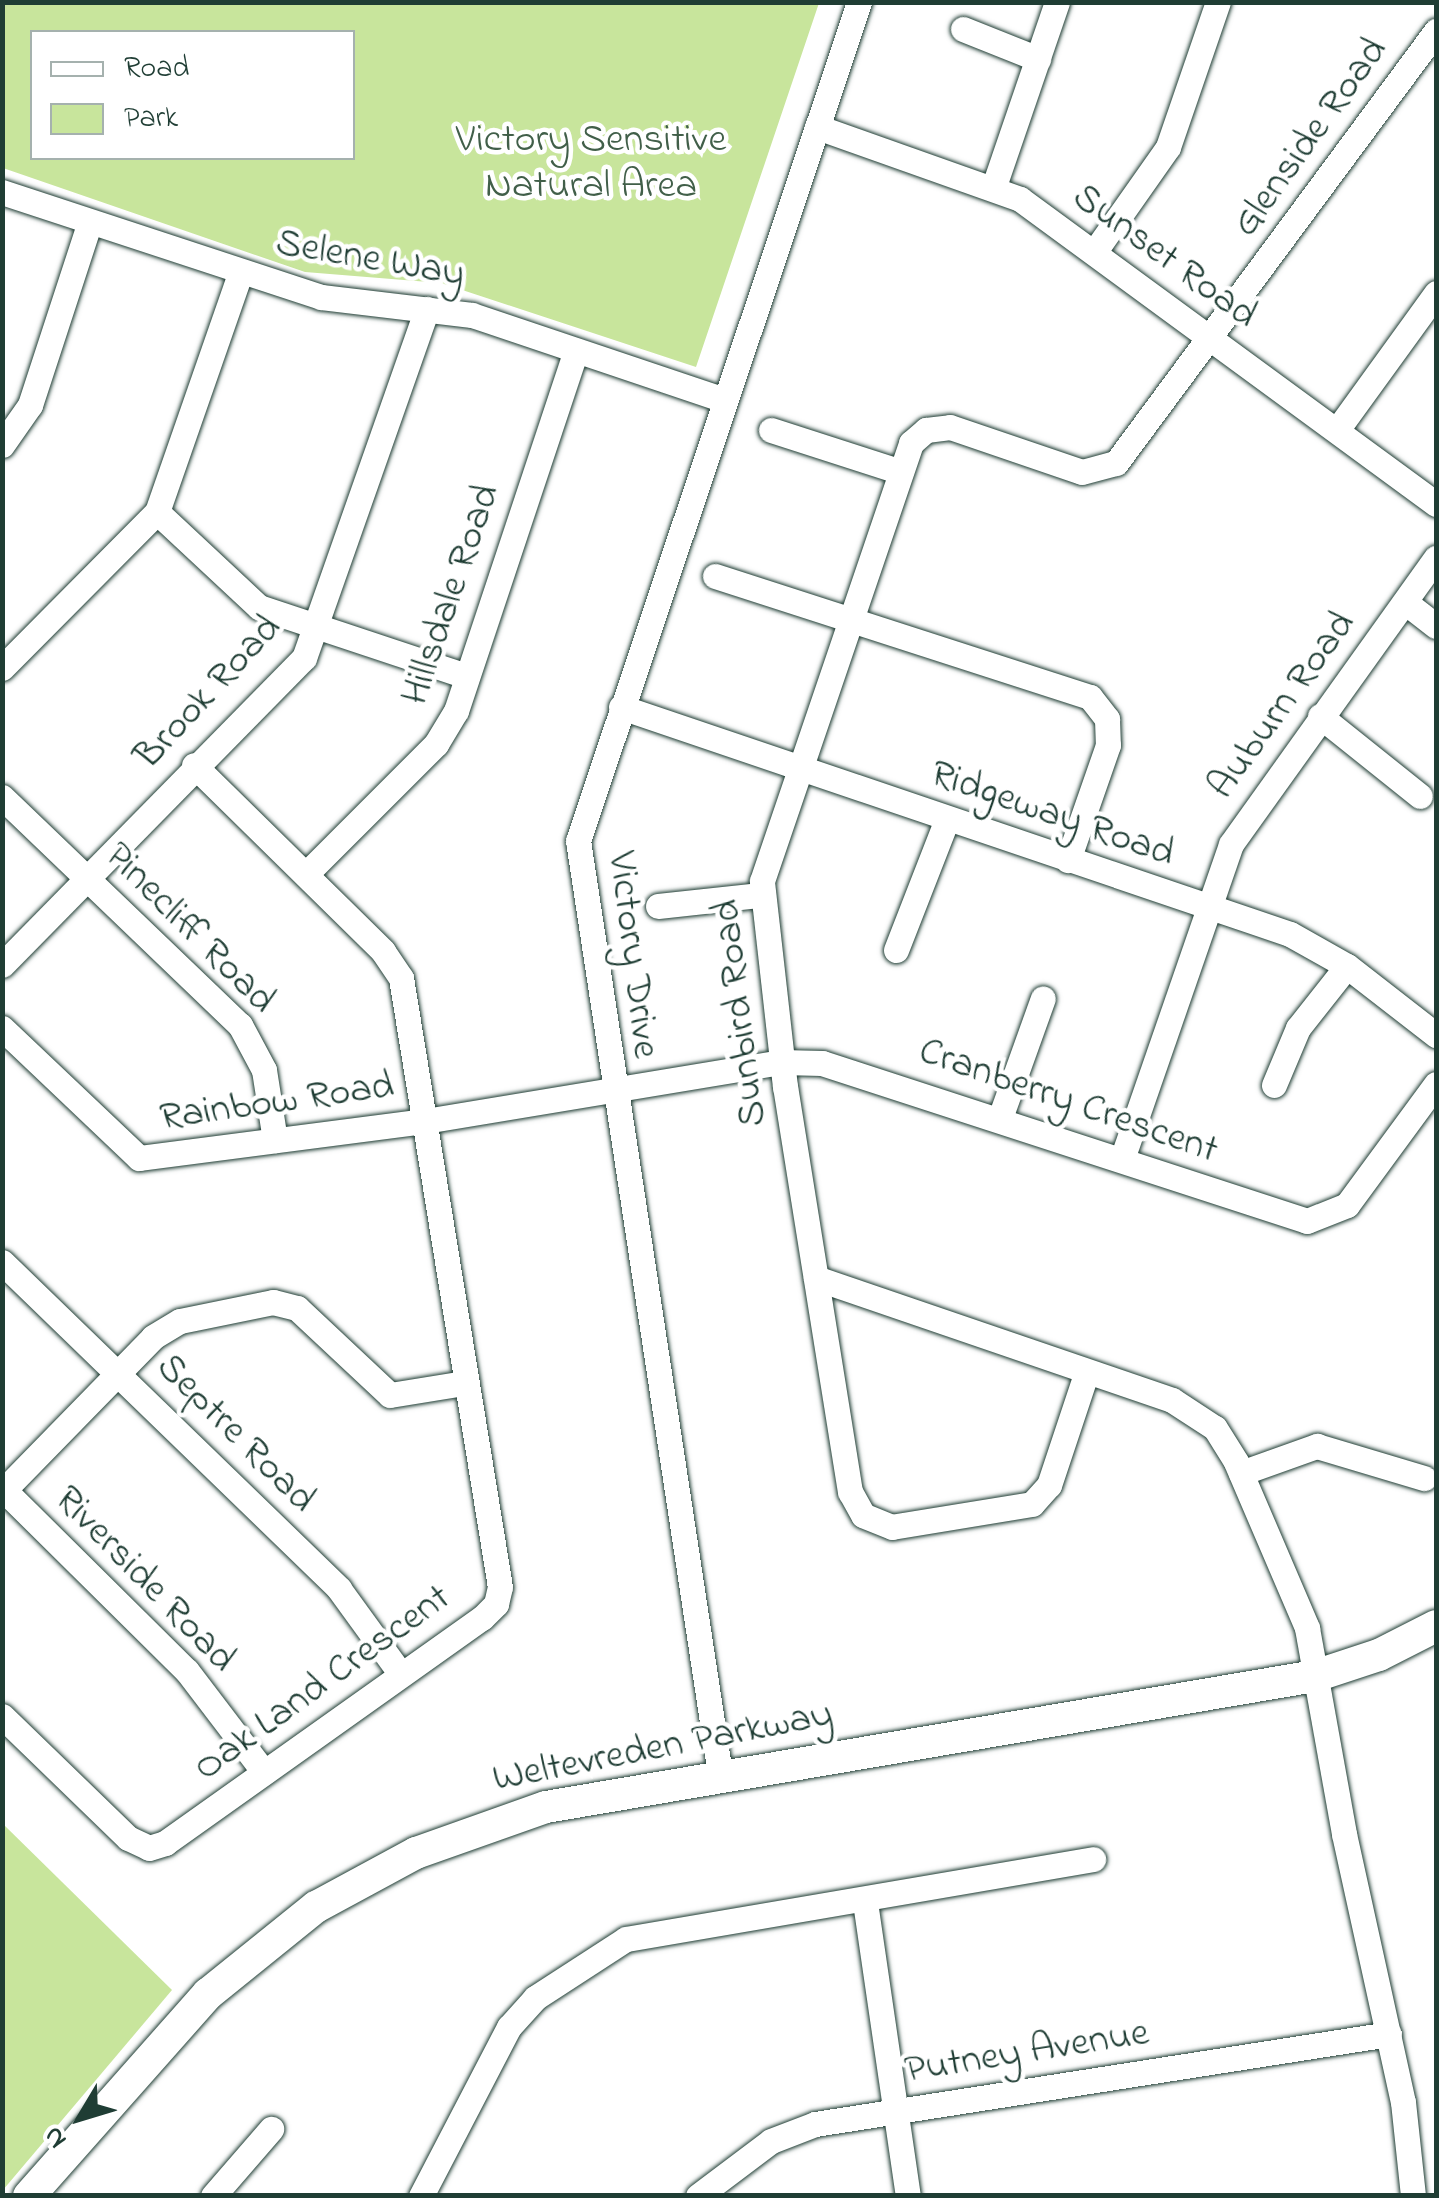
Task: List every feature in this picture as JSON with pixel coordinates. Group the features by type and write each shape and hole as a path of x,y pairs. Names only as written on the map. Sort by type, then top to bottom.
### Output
{"street":[{"name":"Victory Drive","path":"720,1774 611,1088 578,841 859,2"},
{"path":"994,186 1057,2"},
{"path":"1095,251 1168,147 1218,2"},
{"path":"962,29 1038,58"},
{"name":"Glenside Road","path":"1212,338 1436,31"},
{"name":"Sunset Road","path":"818,128 994,186 1095,251 1436,504"},
{"name":"Selene Way","path":"2,192 240,273 321,296 472,316 724,400"},
{"path":"2,445 30,405 89,224"},
{"path":"2,668 157,512 240,273"},
{"path":"1337,430 1436,293"},
{"name":"Brook Road","path":"2,965 194,765 304,658 319,626 426,309"},
{"name":"Sunbird Road","path":"1086,1374 1050,1484 1032,1504 892,1527 863,1516 850,1492 781,1062 760,895 898,471 915,438 940,426 1082,472 1110,468 1212,338"},
{"name":"Hillsdale Road","path":"306,874 436,744 466,676 576,351"},
{"path":"772,430 898,471"},
{"path":"157,512 248,600 466,676"},
{"name":"Auburn Road","path":"1122,1159 1205,906 1248,816 1436,558"},
{"path":"715,576 850,616 1095,701 1106,719 1108,746 1068,860"},
{"path":"1404,602 1436,626"},
{"name":"Ridgeway Road","path":"621,707 1308,942 1346,966 1436,1036"},
{"path":"1320,716 1420,796"},
{"name":"Oak Land Crescent","path":"2,1716 128,1838 149,1848 482,1618 496,1604 500,1586 464,1383 402,978 306,874 194,765"},
{"name":"Pinecliff Road","path":"2,797 252,1041 264,1070 275,1140"},
{"path":"896,950 946,819"},
{"path":"658,906 760,895"},
{"path":"1274,1085 1298,1028 1346,966"},
{"path":"1000,1118 1043,998"},
{"name":"Rainbow Road","path":"2,1028 139,1158 425,1121 611,1088"},
{"name":"Cranberry Crescent","path":"611,1088 781,1062 849,1068 1293,1217 1326,1219 1346,1205 1436,1084"},
{"name":"Septre Road","path":"2,1262 338,1589 400,1674"},
{"path":"816,1278 1194,1410 1215,1428 1242,1474 1307,1628 1389,2034 1426,2168 1413,2196"},
{"path":"3,1491 118,1372 180,1321 273,1302 296,1308 390,1395 464,1383"},
{"path":"1242,1474 1317,1446 1424,1478"},
{"name":"Riverside Road","path":"3,1491 188,1671 264,1772"},
{"name":"Weltevreden Parkway","path":"29,2196 196,2006 316,1907 477,1828 546,1808 720,1774 1315,1676 1379,1655 1436,1626"},
{"path":"421,2196 508,2027 573,1970 651,1931 866,1902 1093,1859"},
{"path":"866,1902 908,2196"},
{"name":"Putney Avenue","path":"698,2196 795,2130 1389,2034"},
{"path":"213,2196 270,2130"}],"green space":[{"name":"Victory Sensitive Natural Area","path":"3,2 819,2 696,367 441,283 305,272 3,168"},
{"path":"3,1824 172,1990 3,2190"}]}
